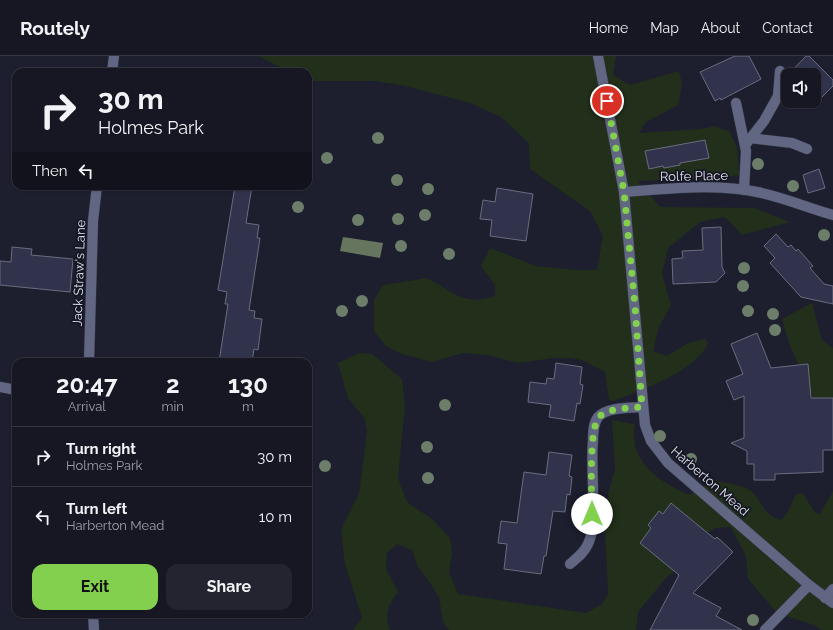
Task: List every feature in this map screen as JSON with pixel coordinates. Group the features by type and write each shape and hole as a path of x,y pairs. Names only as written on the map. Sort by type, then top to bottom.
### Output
{"street":[{"path":"112,68 114,56"},
{"name":"Harberton Mead","path":"598,56 624,192 635,306 642,407 645,425 650,441 659,454 809,585 829,600"},
{"path":"748,141 764,121 778,96 780,71"},
{"path":"736,103 748,141 744,190"},
{"path":"748,141 792,144 807,149"},
{"name":"Rolfe Place","path":"624,192 693,186 744,190 758,192 833,215"},
{"name":"Jack Straw's Lane","path":"89,358 93,221 97,190"},
{"path":"0,387 12,389"},
{"path":"570,564 581,555 589,543 592,514 592,447 594,428 598,417 608,411 642,407"},
{"path":"765,630 809,585"},
{"path":"829,600 833,589"},
{"path":"93,618 94,630"}],"shaded area":[{"path":"259,56 616,56 613,75 630,85 679,71 682,84 678,105 646,122 639,133 701,129 715,126 730,132 737,147 739,175 719,178 638,181 660,207 755,208 790,222 742,235 725,217 700,222 668,248 662,274 671,305 659,327 653,351 667,356 688,343 705,339 708,343 702,353 681,371 653,385 614,401 609,400 605,372 582,360 553,358 519,363 487,355 463,353 432,362 402,354 386,346 374,331 374,300 383,285 427,278 467,299 484,299 495,296 495,285 481,266 490,248 536,266 577,270 597,270 603,236 590,211 530,169 529,143 501,117 470,103 406,86 375,81 312,81 312,68 282,68"},
{"path":"343,237 383,243 380,258 340,251"},
{"path":"812,303 822,340 833,348 833,408 814,399 790,346 782,319"},
{"path":"359,353 372,354 402,379 405,405 398,478 407,502 432,519 450,538 452,553 449,572 458,594 586,613 602,604 608,594 604,510 615,469 612,420 634,424 635,446 644,463 664,482 689,495 714,480 744,487 757,497 769,514 774,518 781,520 788,512 796,494 803,493 815,513 820,514 833,491 833,630 822,630 814,625 777,613 748,579 746,556 731,527 715,528 699,539 680,566 665,579 638,612 636,630 449,630 443,622 439,597 418,567 412,550 397,544 387,553 386,569 398,592 389,605 387,619 390,630 353,630 362,618 345,564 341,529 359,494 367,432 365,419 348,398 338,363"}],"building":[{"path":"735,56 749,56 761,79 721,100 720,98 715,101 700,72"},
{"path":"806,56 809,56 821,68 795,68"},
{"path":"821,68 833,80 833,86 821,98"},
{"path":"705,140 709,158 680,163 680,165 664,168 663,166 649,169 645,151"},
{"path":"819,169 825,188 808,193 803,175"},
{"path":"497,188 533,194 526,241 490,236 492,220 480,219 483,200 495,202"},
{"path":"234,190 251,190 246,223 259,225 257,238 260,238 249,310 255,311 254,318 262,319 258,350 254,349 253,358 220,358 228,304 225,304 227,292 218,290"},
{"path":"721,227 722,267 725,273 716,282 673,284 672,259 683,258 682,251 703,250 702,228"},
{"path":"776,234 788,247 791,245 796,251 798,249 813,266 810,268 824,284 833,286 833,304 801,297 770,263 775,258 764,246"},
{"path":"12,247 32,249 31,255 73,259 70,292 0,285 0,261 11,262"},
{"path":"757,333 771,368 808,364 811,398 833,398 833,450 823,450 823,472 775,474 775,480 754,480 754,464 747,464 747,451 731,443 744,438 744,396 734,400 726,381 743,374 731,344"},
{"path":"556,363 582,367 580,384 583,385 580,404 577,403 574,421 549,417 551,405 528,402 530,382 546,384 547,378 554,379"},
{"path":"549,452 572,455 569,476 572,477 570,495 567,494 565,512 553,511 546,556 544,556 541,574 504,569 507,544 498,543 501,521 517,523 524,472 546,475"},
{"path":"671,503 715,539 717,537 733,552 693,593 721,608 716,616 742,630 650,630 679,575 640,543 651,528 648,525 659,511 663,514"}],"route":[{"path":"592,514 592,447 594,428 598,417 608,411 642,407 635,306 624,192 607,101"}]}
